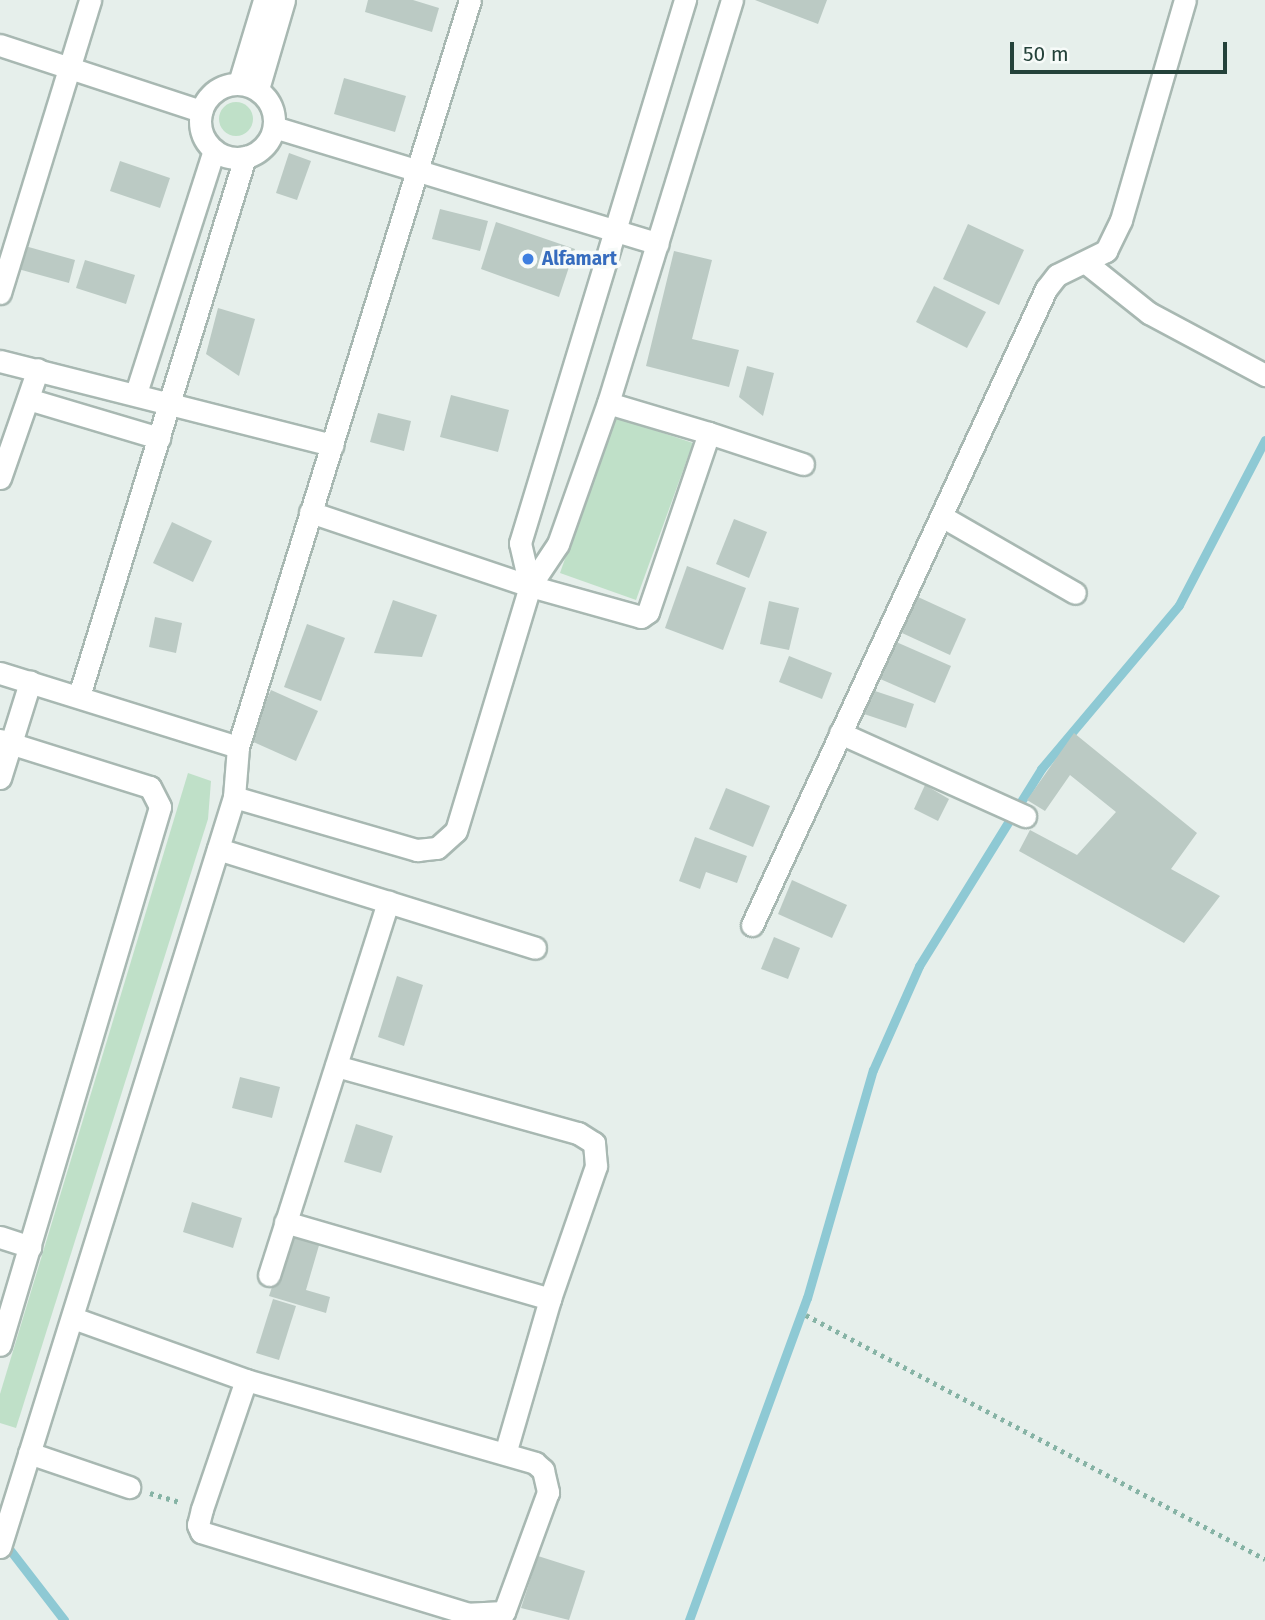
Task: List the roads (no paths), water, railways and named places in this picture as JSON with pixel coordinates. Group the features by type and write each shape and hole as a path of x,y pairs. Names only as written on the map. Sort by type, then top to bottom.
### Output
{"street":[{"path":"0,293 90,0"},
{"path":"249,86 264,0"},
{"path":"249,86 284,0"},
{"path":"0,1547 234,797 238,747 419,173 470,0"},
{"path":"530,586 520,543 685,0"},
{"path":"234,797 417,850 437,848 456,831 530,586 558,544 608,403 732,0"},
{"path":"752,925 943,517 1046,289 1057,275 1106,251 1121,220 1185,0"},
{"path":"0,44 201,111"},
{"path":"249,86 272,106 274,127 264,147 245,157 214,150 203,135 201,111 217,89 249,86"},
{"path":"274,127 658,244"},
{"path":"136,393 214,150"},
{"path":"79,696 245,157"},
{"path":"1085,262 1149,313 1265,375"},
{"path":"0,361 170,401 332,445"},
{"path":"0,478 38,369"},
{"path":"28,399 159,438"},
{"path":"608,403 803,464"},
{"path":"310,512 633,618 648,612 709,433"},
{"path":"943,517 1075,593"},
{"path":"0,673 238,747"},
{"path":"0,778 6,742 30,682"},
{"path":"840,733 1025,816"},
{"path":"0,1345 160,807 150,787 6,742"},
{"path":"218,849 535,948"},
{"path":"269,1275 388,901"},
{"path":"336,1066 578,1133 594,1143 596,1166 550,1299 505,1454"},
{"path":"285,1222 550,1299"},
{"path":"0,1237 30,1247"},
{"path":"73,1318 246,1380 505,1454 543,1470 548,1492 509,1606 490,1616 469,1614 207,1535 198,1525 202,1509 246,1380"},
{"path":"27,1460 129,1487"}],"waterway":[{"path":"689,1620 807,1298 873,1070 919,966 1041,769 1179,605 1265,440"},
{"path":"3,1541 64,1620"}],"place":[{"name":"Alfamart","path":"528,259"}]}
